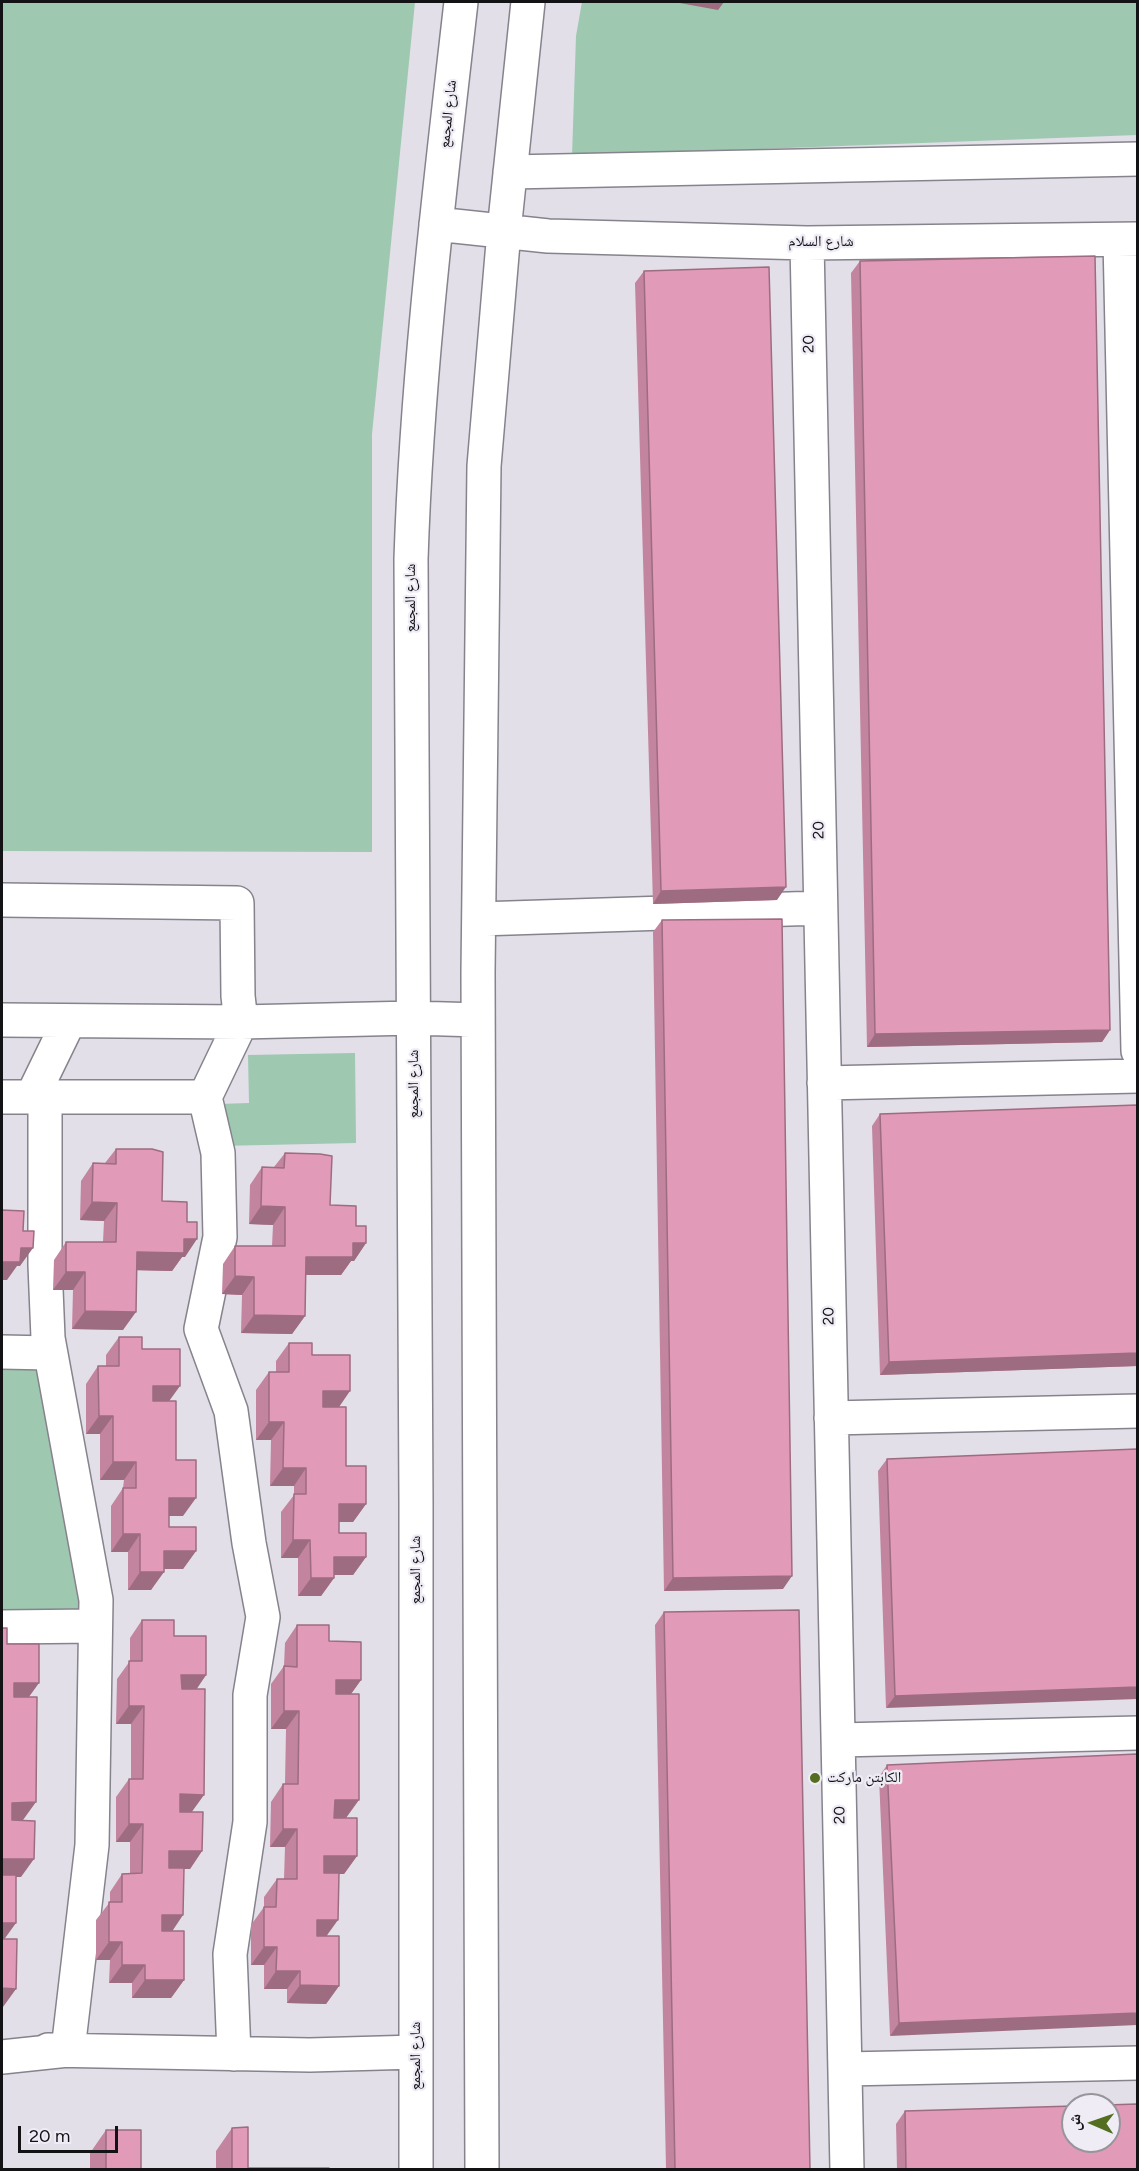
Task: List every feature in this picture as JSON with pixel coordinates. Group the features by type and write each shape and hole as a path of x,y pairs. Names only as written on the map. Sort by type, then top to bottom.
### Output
{"street":[{"name":"شارع المجمع","path":"416,2169 417,1503 411,559 414,472 436,224 461,2"},
{"path":"482,2169 478,1020 484,466 504,231 528,2"},
{"path":"510,172 1137,159"},
{"path":"548,172 537,177 528,186 523,210 528,222 537,231 548,236"},
{"name":"شارع السلام","path":"436,224 548,236 807,243 1128,239"},
{"path":"1128,239 1137,1051"},
{"name":"20","path":"807,243 847,2169"},
{"path":"2,900 237,903 238,996 241,1022 205,1097 218,1153 220,1237 201,1329 231,1412 262,1617 250,1695 250,1822 230,1954 234,2054"},
{"path":"479,919 820,908"},
{"path":"2,1020 241,1022 413,1018 478,1020"},
{"path":"68,2050 92,1845 96,1600 50,1353 45,1265 26,1097 69,1021"},
{"path":"824,1083 1137,1076"},
{"path":"26,1097 205,1097"},
{"path":"2,1352 50,1353"},
{"path":"831,1418 1137,1411"},
{"path":"2,1627 95,1626"},
{"path":"838,1740 1137,1733"},
{"path":"2,2056 24,2050 310,2055 416,2052"},
{"path":"845,2069 1137,2063"}],"green space":[{"path":"2,2 415,2 372,434 372,852 2,851"},
{"path":"582,2 1137,2 1137,135 572,156 576,36"},
{"path":"355,1053 356,1143 219,1146 219,1104 249,1103 248,1055"},
{"path":"2,1352 50,1353 95,1626 2,1627"}],"building":[{"path":"1095,256 1110,1030 875,1034 860,261"},
{"path":"769,267 786,887 661,891 644,271"},
{"path":"782,919 792,1576 673,1578 662,920"},
{"path":"1137,1105 1137,1353 889,1362 880,1114"},
{"path":"116,1149 152,1149 163,1152 162,1201 187,1202 187,1222 197,1222 197,1239 184,1239 184,1253 137,1252 136,1312 85,1311 85,1272 66,1272 66,1242 116,1242 117,1203 92,1202 93,1163 116,1164"},
{"path":"285,1153 332,1156 330,1205 356,1206 356,1226 366,1226 366,1243 353,1243 353,1257 306,1257 305,1316 254,1315 254,1277 235,1276 235,1246 285,1246 285,1207 261,1206 262,1167 284,1168"},
{"path":"2,1210 24,1211 23,1231 34,1231 33,1248 21,1248 20,1262 2,1262"},
{"path":"119,1337 142,1337 142,1349 180,1349 180,1386 153,1386 153,1401 176,1401 176,1460 196,1460 196,1498 169,1498 169,1527 196,1527 196,1551 164,1551 164,1572 140,1572 140,1534 123,1534 123,1488 136,1488 136,1462 113,1462 113,1416 99,1416 98,1366 119,1366"},
{"path":"289,1343 312,1343 312,1355 350,1355 350,1391 323,1391 323,1407 346,1407 346,1466 366,1466 366,1504 339,1504 339,1533 366,1533 366,1557 334,1557 334,1578 311,1578 310,1540 293,1540 294,1494 306,1494 306,1468 283,1468 284,1422 269,1422 269,1372 289,1372"},
{"path":"1137,1449 1137,1687 895,1696 887,1459"},
{"path":"799,1610 810,2169 675,2169 664,1612"},
{"path":"142,1620 174,1620 174,1636 206,1636 206,1675 181,1675 182,1689 205,1689 204,1795 180,1794 180,1812 203,1812 202,1851 169,1851 169,1868 184,1868 183,1915 162,1915 162,1931 184,1931 184,1980 145,1980 145,1965 122,1965 122,1942 109,1942 109,1902 122,1902 122,1874 142,1873 143,1824 129,1824 129,1779 143,1779 144,1706 129,1706 129,1661 142,1661"},
{"path":"297,1625 329,1625 329,1641 361,1642 361,1680 336,1680 336,1694 359,1694 359,1800 335,1800 334,1818 357,1818 357,1856 324,1856 324,1873 339,1873 338,1920 317,1920 317,1936 339,1936 339,1986 300,1985 300,1971 276,1971 277,1947 264,1947 264,1907 276,1907 277,1879 297,1879 297,1829 283,1829 283,1784 298,1784 299,1711 284,1711 284,1666 297,1667"},
{"path":"2,1628 7,1628 7,1644 39,1644 39,1683 14,1683 14,1697 37,1697 36,1802 12,1803 12,1820 35,1821 34,1859 2,1859"},
{"path":"1137,1754 1137,2013 899,2023 887,1765"},
{"path":"2,1875 16,1875 16,1923 2,1923"},
{"path":"2,1939 17,1939 16,1989 2,1988"},
{"path":"1137,2104 1137,2169 906,2169 905,2111 1061,2106 1061,2153 1121,2153 1121,2105"},
{"path":"248,2127 248,2168 329,2169 232,2169 232,2128"},
{"path":"106,2130 141,2130 141,2169 106,2169"}],"place":[{"name":"الكابتن ماركت","path":"815,1778"}]}
